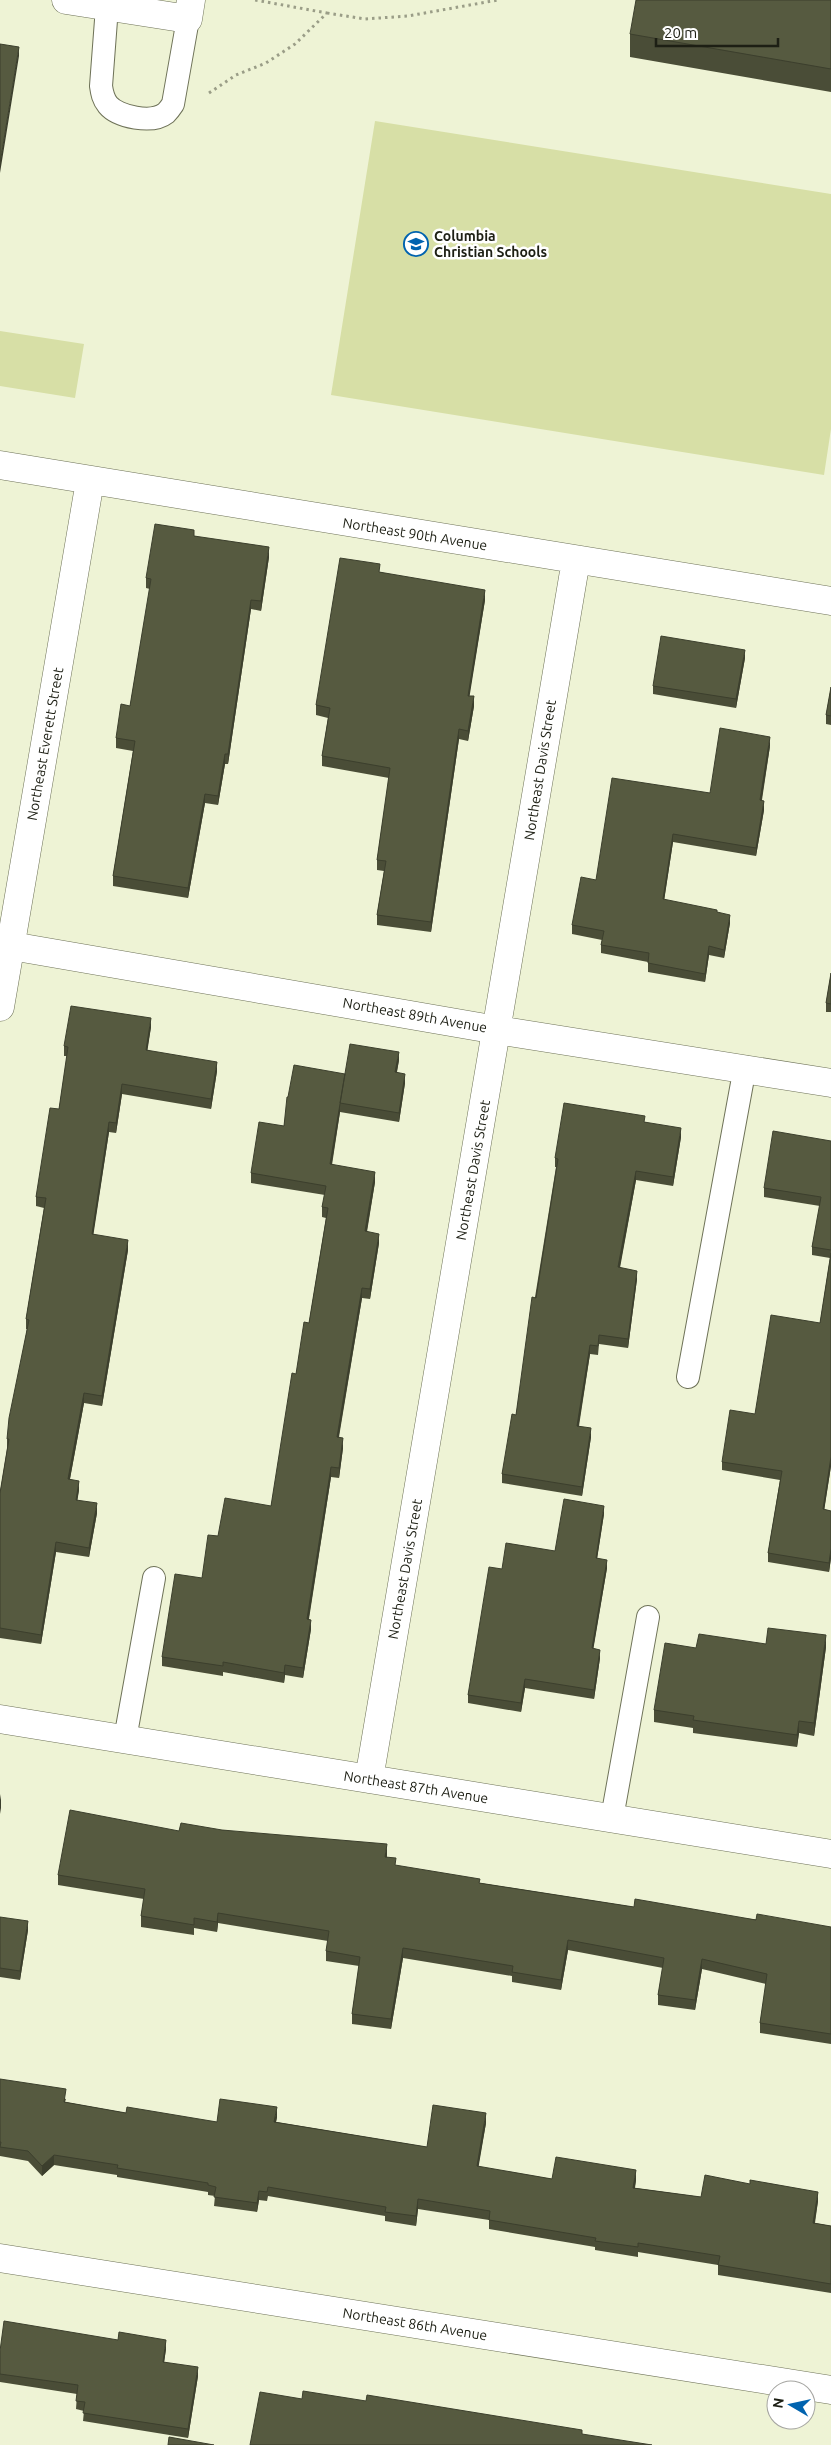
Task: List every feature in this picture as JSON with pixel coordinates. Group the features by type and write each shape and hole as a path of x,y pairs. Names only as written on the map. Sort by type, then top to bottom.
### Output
{"street":[{"path":"66,0 107,7 189,10"},
{"name":"Northeast 90th Avenue","path":"0,465 831,602"},
{"name":"Northeast Everett Street","path":"0,1007 5,945 90,481"},
{"name":"Northeast Davis Street","path":"369,1779 576,560"},
{"name":"Northeast 89th Avenue","path":"5,945 497,1030 745,1067 831,1083"},
{"name":"Northeast 87th Avenue","path":"0,1719 831,1854"},
{"name":"Northeast 86th Avenue","path":"0,2258 831,2390"}],"lane":[{"path":"107,7 101,86 103,96 108,106 119,114 153,119 166,114 173,104 189,10"},
{"path":"688,1377 745,1067"},
{"path":"125,1739 154,1578"},
{"path":"612,1818 648,1617"}],"path":[{"path":"255,0 327,14 365,19 408,16 498,0"},
{"path":"173,104 211,93 236,75 266,63 295,44 327,14"}],"green space":[{"path":"375,121 831,194 831,429 824,475 331,395"},
{"path":"0,331 84,344 75,398 0,386"}],"building":[{"path":"636,0 831,0 831,69 630,34"},
{"path":"0,44 19,47 0,164"},
{"path":"155,524 194,530 194,536 269,547 261,601 251,600 228,754 225,754 218,796 205,794 188,888 113,876 135,741 116,738 121,704 130,706 151,579 146,578"},
{"path":"340,558 380,564 379,572 485,590 468,696 474,696 468,731 459,729 431,922 377,915 386,861 377,860 390,768 322,756 330,708 316,705"},
{"path":"661,636 745,650 736,699 653,686"},
{"path":"831,687 831,716 826,715"},
{"path":"720,728 770,737 760,800 764,801 756,848 673,834 663,899 717,910 717,912 730,915 724,950 709,946 705,974 648,963 649,953 601,945 604,931 572,925 581,877 596,880 612,778 710,793"},
{"path":"831,973 831,1004 826,1003"},
{"path":"71,1006 151,1018 146,1050 217,1062 211,1099 122,1084 116,1123 109,1122 92,1234 128,1240 102,1396 84,1393 68,1479 79,1481 76,1500 97,1503 89,1548 56,1542 41,1635 0,1628 0,1493 9,1439 7,1439 9,1418 29,1320 26,1319 46,1198 36,1197 50,1108 59,1109 68,1047 64,1046"},
{"path":"350,1044 399,1052 395,1072 405,1074 399,1113 340,1103"},
{"path":"294,1065 345,1074 330,1164 375,1172 365,1231 379,1234 370,1289 362,1288 337,1437 343,1438 339,1468 331,1467 307,1619 311,1620 303,1668 285,1665 284,1673 223,1662 223,1666 162,1657 175,1574 202,1578 208,1535 218,1536 225,1498 271,1506 292,1373 296,1374 304,1322 309,1323 328,1208 322,1207 326,1186 251,1173 259,1122 284,1126 287,1097"},
{"path":"564,1103 645,1116 644,1122 681,1128 673,1177 636,1171 618,1267 637,1271 628,1339 599,1335 598,1346 590,1345 577,1426 591,1428 582,1487 502,1474 512,1414 516,1415 532,1297 536,1298 558,1159 555,1158"},
{"path":"773,1131 831,1141 831,1250 812,1247 821,1197 764,1188"},
{"path":"831,1253 831,1457 823,1509 831,1511 829,1563 768,1553 782,1471 722,1462 730,1410 755,1414 771,1315 820,1323"},
{"path":"564,1499 604,1506 596,1558 607,1560 592,1648 600,1650 594,1690 525,1679 521,1703 468,1695 489,1567 502,1569 506,1543 555,1551"},
{"path":"768,1628 826,1635 814,1723 799,1721 797,1735 693,1720 694,1716 654,1710 665,1643 696,1648 699,1634 766,1644"},
{"path":"70,1810 179,1831 181,1823 222,1830 387,1844 385,1857 396,1858 395,1865 480,1879 479,1883 634,1907 635,1899 756,1920 757,1914 831,1927 831,2034 760,2023 767,1974 702,1959 695,2000 658,1995 664,1958 568,1940 561,1980 512,1972 513,1966 403,1948 391,2019 352,2014 360,1957 326,1951 329,1931 218,1913 217,1922 194,1918 194,1925 141,1916 145,1889 58,1875"},
{"path":"0,1917 28,1921 20,1971 0,1968"},
{"path":"0,2079 66,2089 64,2102 126,2113 127,2107 217,2122 220,2099 277,2107 274,2122 427,2147 433,2105 486,2113 477,2166 552,2179 556,2157 636,2170 633,2188 701,2197 705,2175 750,2184 750,2180 818,2192 813,2223 831,2226 831,2284 718,2265 720,2256 638,2243 638,2247 595,2241 596,2238 489,2220 490,2211 418,2199 416,2216 385,2212 386,2207 268,2187 267,2192 259,2191 257,2203 214,2197 216,2187 208,2185 208,2183 117,2168 118,2165 54,2155 42,2166 28,2151 0,2147"},
{"path":"4,2321 118,2340 119,2332 166,2340 163,2362 198,2367 188,2429 83,2413 85,2402 76,2401 78,2385 0,2374 0,2351"},
{"path":"303,2391 366,2401 367,2395 582,2430 582,2434 652,2445 250,2445 260,2392 302,2399"},
{"path":"169,2437 214,2445 168,2445"}],"place":[{"name":"Columbia Christian Schools","path":"416,244"}]}
